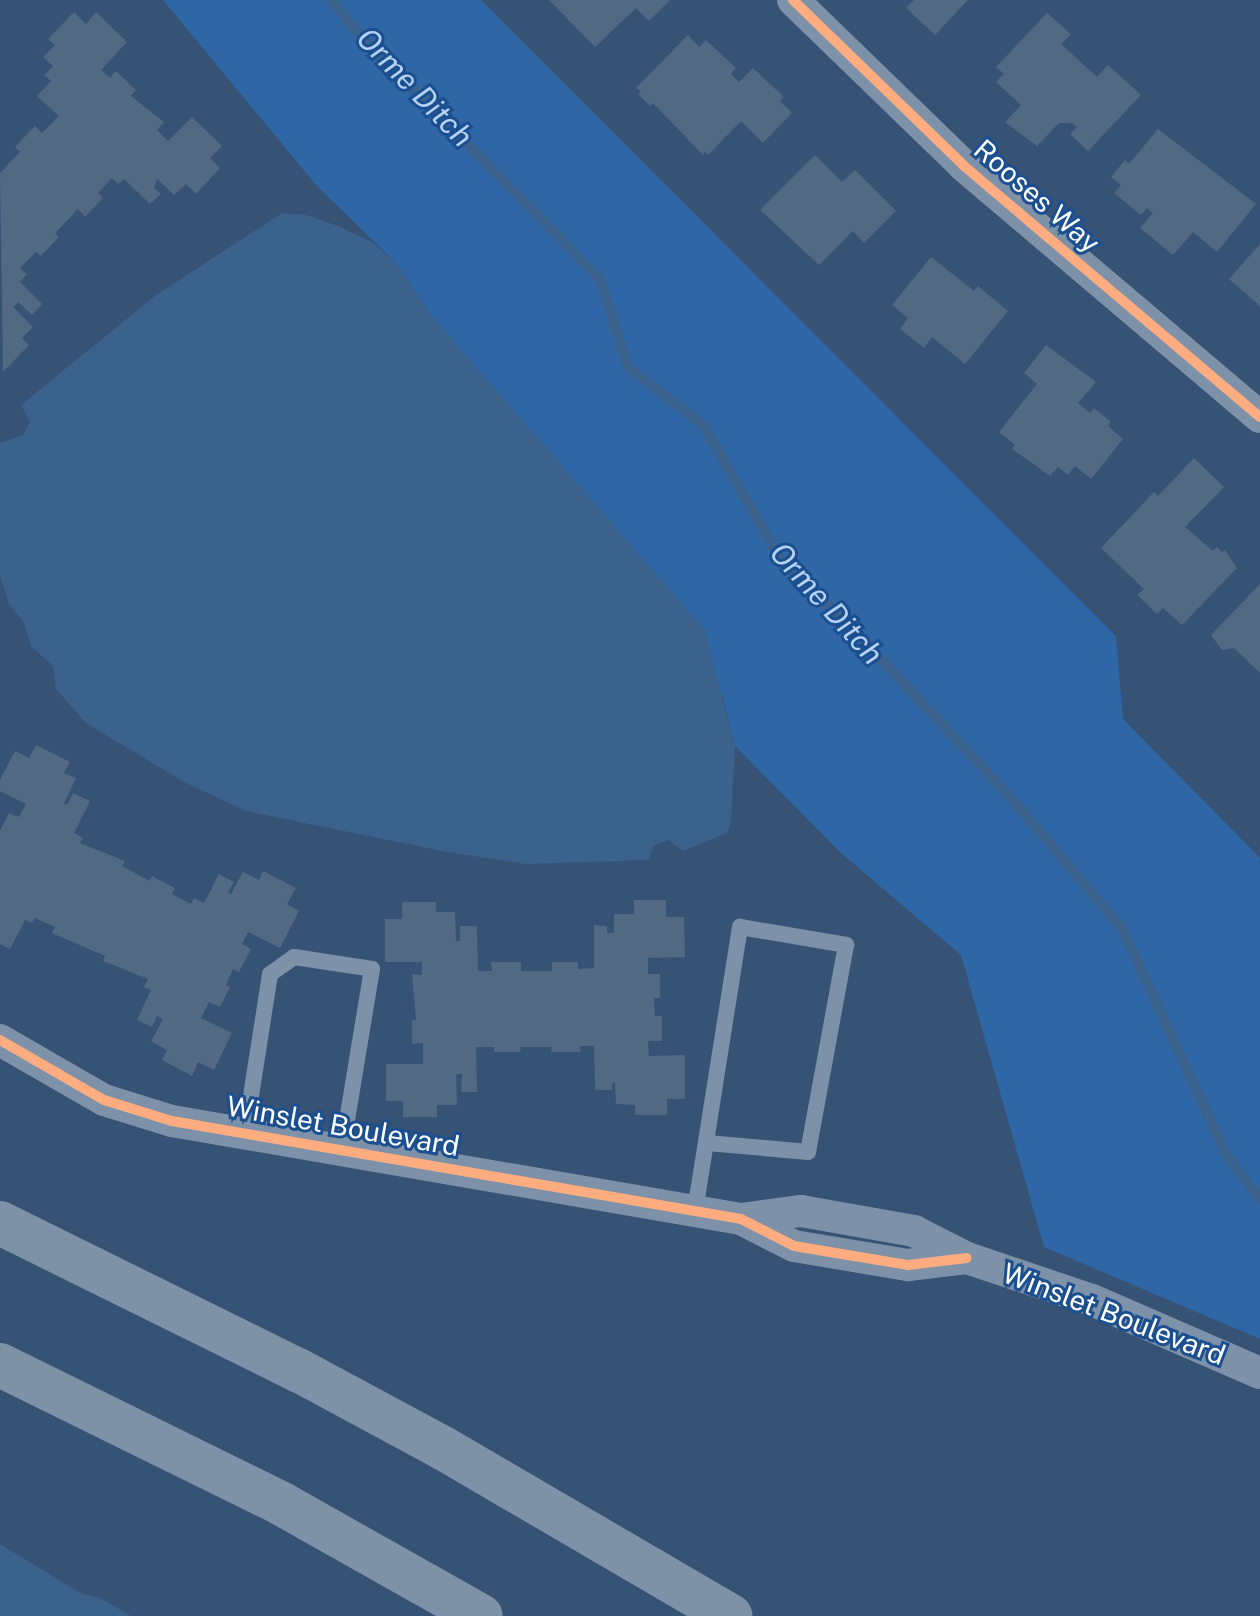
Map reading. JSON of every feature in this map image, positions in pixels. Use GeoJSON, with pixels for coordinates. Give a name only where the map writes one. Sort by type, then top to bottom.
{"type":"FeatureCollection","features":[{"type":"Feature","properties":{"kind":"highway"},"geometry":{"type":"LineString","coordinates":[[0,1223],[60,1250],[430,1441],[730,1616]]}},
{"type":"Feature","properties":{"kind":"highway"},"geometry":{"type":"LineString","coordinates":[[0,1365],[282,1504],[481,1616]]}},
{"type":"Feature","properties":{"kind":"street","name":"Rooses Way"},"geometry":{"type":"LineString","coordinates":[[793,0],[964,166],[1260,417]]}},
{"type":"Feature","properties":{"kind":"street","name":"Winslet Boulevard"},"geometry":{"type":"LineString","coordinates":[[0,1040],[104,1100],[172,1121],[741,1219],[794,1246],[908,1265],[967,1258],[1092,1300],[1260,1373]]}},
{"type":"Feature","properties":{"kind":"lane"},"geometry":{"type":"LineString","coordinates":[[695,1211],[740,927],[846,945],[808,1152],[707,1143]]}},
{"type":"Feature","properties":{"kind":"lane"},"geometry":{"type":"LineString","coordinates":[[245,1134],[270,974],[294,957],[372,969],[342,1150]]}},
{"type":"Feature","properties":{"kind":"shaded area"},"geometry":{"type":"Polygon","coordinates":[[[163,0],[481,0],[1116,636],[1123,719],[1260,858],[1260,1339],[1044,1247],[961,955],[841,853],[735,746],[723,697],[431,315],[396,263],[316,185],[163,0]]]}},
{"type":"Feature","properties":{"kind":"shaded area"},"geometry":{"type":"Polygon","coordinates":[[[282,213],[306,215],[338,226],[372,242],[396,263],[431,315],[705,630],[735,746],[731,823],[727,833],[683,851],[668,840],[653,846],[649,860],[526,864],[447,852],[246,811],[186,783],[86,723],[56,689],[53,666],[31,646],[24,623],[9,604],[0,576],[0,443],[23,435],[30,422],[21,405],[156,295],[282,213]]]}},
{"type":"Feature","properties":{"kind":"shaded area"},"geometry":{"type":"Polygon","coordinates":[[[0,1544],[82,1594],[100,1598],[131,1616],[0,1616],[0,1544]]]}},
{"type":"Feature","properties":{"kind":"building"},"geometry":{"type":"Polygon","coordinates":[[[549,0],[670,0],[649,21],[636,8],[595,47],[549,0]]]}},
{"type":"Feature","properties":{"kind":"building"},"geometry":{"type":"Polygon","coordinates":[[[914,0],[968,0],[935,35],[906,8],[914,0]]]}},
{"type":"Feature","properties":{"kind":"building"},"geometry":{"type":"Polygon","coordinates":[[[74,12],[86,24],[96,12],[127,42],[101,70],[110,78],[116,71],[136,90],[131,96],[164,122],[157,130],[168,141],[192,117],[222,146],[210,158],[220,168],[196,194],[186,184],[174,195],[157,179],[154,188],[161,194],[150,204],[124,179],[118,184],[112,178],[98,193],[103,198],[85,217],[78,209],[55,233],[59,237],[41,256],[36,252],[20,268],[27,274],[20,282],[42,304],[32,315],[18,302],[13,307],[33,327],[22,338],[29,345],[3,372],[0,173],[20,152],[15,147],[35,126],[42,133],[59,116],[37,96],[51,81],[44,75],[53,66],[43,57],[55,45],[48,39],[74,12]]]}},
{"type":"Feature","properties":{"kind":"building"},"geometry":{"type":"Polygon","coordinates":[[[1047,13],[1071,34],[1061,44],[1097,77],[1108,65],[1141,95],[1088,151],[1070,134],[1077,127],[1072,123],[1059,123],[1037,146],[1005,122],[1021,105],[996,82],[1004,74],[996,67],[1047,13]]]}},
{"type":"Feature","properties":{"kind":"building"},"geometry":{"type":"Polygon","coordinates":[[[688,35],[699,47],[706,40],[736,68],[731,74],[739,82],[753,68],[784,97],[780,101],[792,113],[763,143],[741,121],[708,155],[705,152],[703,155],[653,103],[650,106],[638,94],[641,92],[636,88],[688,35]]]}},
{"type":"Feature","properties":{"kind":"building"},"geometry":{"type":"Polygon","coordinates":[[[1158,129],[1256,204],[1217,252],[1193,232],[1173,255],[1140,228],[1153,213],[1147,208],[1141,215],[1114,193],[1121,185],[1111,177],[1125,160],[1129,164],[1158,129]]]}},
{"type":"Feature","properties":{"kind":"building"},"geometry":{"type":"Polygon","coordinates":[[[815,155],[842,182],[855,170],[896,211],[864,243],[853,231],[819,265],[760,210],[815,155]]]}},
{"type":"Feature","properties":{"kind":"building"},"geometry":{"type":"Polygon","coordinates":[[[1260,244],[1260,306],[1229,279],[1260,244]]]}},
{"type":"Feature","properties":{"kind":"building"},"geometry":{"type":"Polygon","coordinates":[[[931,257],[974,291],[978,286],[1008,311],[965,364],[932,337],[924,348],[900,329],[908,318],[892,305],[931,257]]]}},
{"type":"Feature","properties":{"kind":"building"},"geometry":{"type":"Polygon","coordinates":[[[1046,345],[1096,382],[1078,403],[1090,413],[1094,408],[1111,422],[1108,426],[1123,439],[1091,479],[1075,466],[1068,475],[1058,467],[1050,476],[1012,449],[1015,445],[999,432],[1037,384],[1024,373],[1046,345]]]}},
{"type":"Feature","properties":{"kind":"building"},"geometry":{"type":"Polygon","coordinates":[[[1194,458],[1224,487],[1185,527],[1213,551],[1217,547],[1222,552],[1225,550],[1237,568],[1182,625],[1163,608],[1157,614],[1137,595],[1144,589],[1101,548],[1154,492],[1158,496],[1194,458]]]}},
{"type":"Feature","properties":{"kind":"building"},"geometry":{"type":"Polygon","coordinates":[[[1260,584],[1260,673],[1234,648],[1222,650],[1211,635],[1260,584]]]}},
{"type":"Feature","properties":{"kind":"building"},"geometry":{"type":"Polygon","coordinates":[[[36,745],[70,762],[64,773],[76,778],[64,803],[67,805],[73,793],[90,801],[74,833],[83,838],[80,843],[125,861],[122,866],[150,881],[152,876],[175,888],[172,894],[191,904],[194,898],[204,903],[219,874],[234,882],[228,892],[231,894],[243,872],[259,880],[263,871],[296,888],[287,904],[299,911],[280,948],[248,932],[242,944],[251,949],[239,972],[233,969],[226,985],[230,987],[220,1007],[209,1002],[201,1018],[232,1033],[214,1070],[198,1062],[192,1076],[162,1060],[167,1050],[151,1041],[163,1019],[157,1016],[152,1027],[137,1020],[151,990],[144,987],[148,979],[103,961],[105,956],[52,933],[55,927],[35,918],[32,923],[25,920],[10,949],[0,944],[0,831],[9,813],[19,817],[26,804],[0,791],[0,780],[15,751],[29,758],[36,745]]]}},
{"type":"Feature","properties":{"kind":"building"},"geometry":{"type":"Polygon","coordinates":[[[634,900],[666,900],[666,917],[684,917],[685,957],[648,958],[648,974],[660,974],[660,998],[654,998],[655,1016],[662,1016],[662,1041],[648,1041],[649,1056],[685,1055],[685,1099],[667,1099],[667,1115],[635,1115],[635,1105],[616,1104],[615,1083],[612,1083],[612,1090],[595,1090],[594,1046],[580,1046],[581,1052],[551,1052],[552,1047],[521,1047],[520,1052],[494,1052],[494,1047],[476,1047],[477,1092],[461,1092],[462,1074],[456,1074],[457,1105],[437,1105],[437,1117],[403,1117],[403,1101],[386,1101],[386,1064],[423,1064],[423,1043],[412,1044],[412,1020],[416,1020],[412,974],[422,975],[422,962],[385,962],[385,919],[402,919],[402,902],[436,902],[436,912],[455,912],[456,941],[460,941],[460,926],[477,926],[478,971],[492,971],[491,962],[521,962],[521,971],[552,971],[552,962],[578,962],[578,969],[594,968],[594,925],[607,926],[607,933],[614,933],[614,914],[634,914],[634,900]]]}},
{"type":"Feature","properties":{"kind":"waterway","name":"Orme Ditch"},"geometry":{"type":"LineString","coordinates":[[331,0],[351,25],[600,279],[628,367],[704,426],[778,555],[864,641],[1010,797],[1122,928],[1225,1152],[1260,1200]]}},
{"type":"Feature","properties":{"kind":"cycle path"},"geometry":{"type":"LineString","coordinates":[[793,0],[964,166],[1260,417]]}},
{"type":"Feature","properties":{"kind":"cycle path"},"geometry":{"type":"LineString","coordinates":[[0,1040],[104,1100],[172,1121],[741,1219],[794,1246],[908,1265],[967,1258]]}}]}
